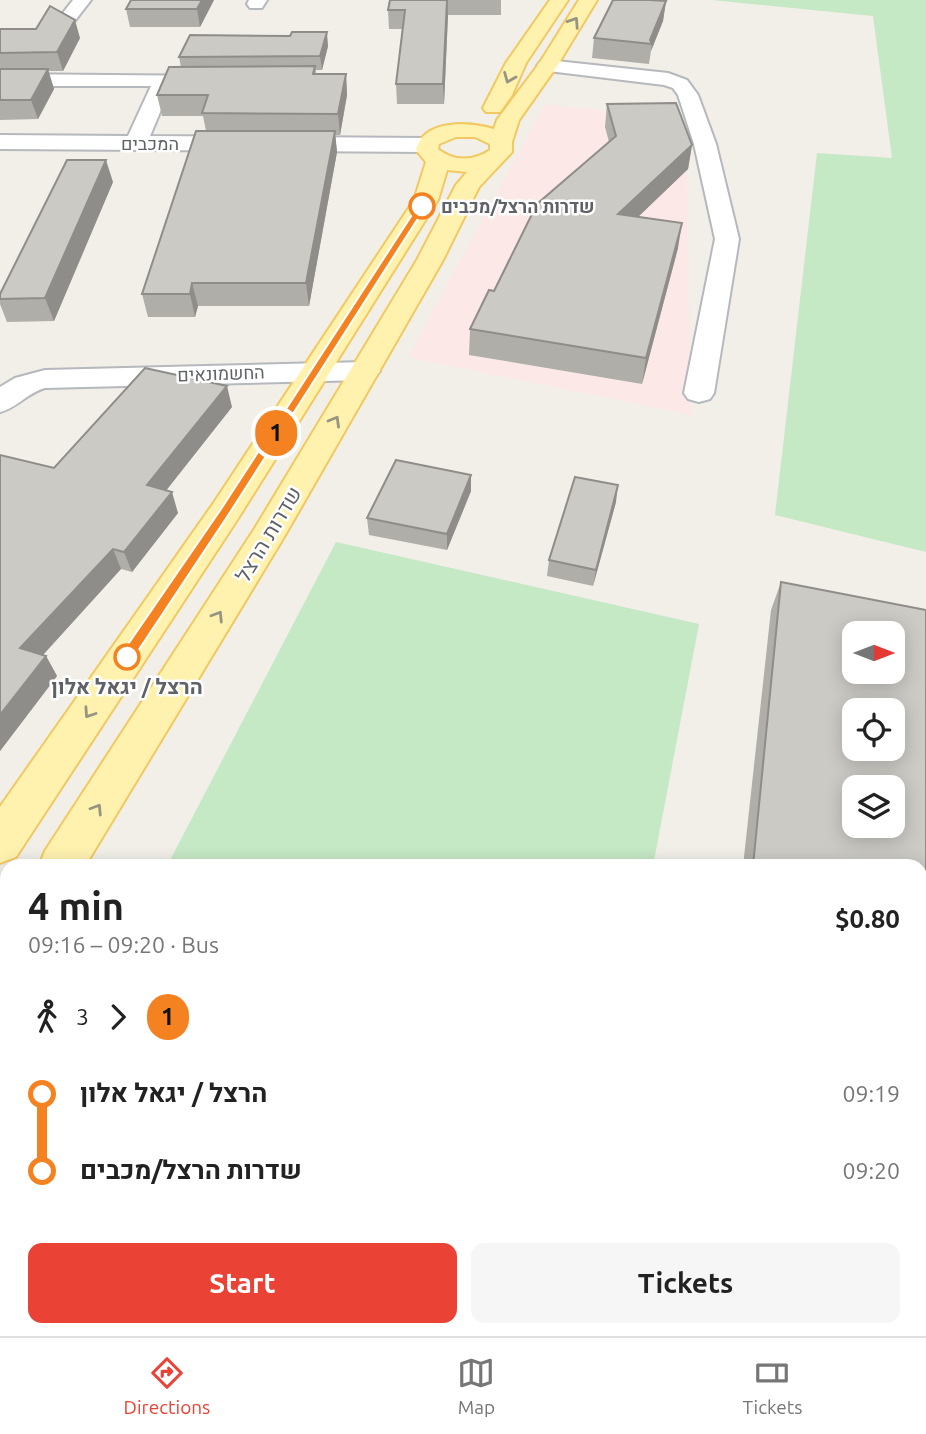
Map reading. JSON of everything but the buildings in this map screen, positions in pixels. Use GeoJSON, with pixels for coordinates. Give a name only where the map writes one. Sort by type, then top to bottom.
{"type":"FeatureCollection","features":[{"type":"Feature","properties":{"kind":"main road"},"geometry":{"type":"LineString","coordinates":[[462,130],[492,109],[516,63],[559,0]]}},
{"type":"Feature","properties":{"kind":"main road","name":"שדרות הרצל"},"geometry":{"type":"LineString","coordinates":[[65,859],[267,537],[430,260],[468,185],[495,152],[508,120],[547,66],[588,0]]}},
{"type":"Feature","properties":{"kind":"main road"},"geometry":{"type":"LineString","coordinates":[[0,843],[225,512],[426,200],[435,178],[432,153],[435,136],[462,130],[486,133],[495,152],[457,164],[432,153]]}},
{"type":"Feature","properties":{"kind":"street"},"geometry":{"type":"LineString","coordinates":[[68,18],[82,0]]}},
{"type":"Feature","properties":{"kind":"street"},"geometry":{"type":"LineString","coordinates":[[547,66],[668,79],[680,84],[691,103],[705,144],[727,239],[699,393]]}},
{"type":"Feature","properties":{"kind":"street"},"geometry":{"type":"LineString","coordinates":[[0,80],[230,79]]}},
{"type":"Feature","properties":{"kind":"street"},"geometry":{"type":"LineString","coordinates":[[136,143],[164,80]]}},
{"type":"Feature","properties":{"kind":"street"},"geometry":{"type":"LineString","coordinates":[[664,101],[691,103]]}},
{"type":"Feature","properties":{"kind":"street","name":"המכבים"},"geometry":{"type":"LineString","coordinates":[[0,142],[136,143],[432,153]]}},
{"type":"Feature","properties":{"kind":"street","name":"החשמונאים"},"geometry":{"type":"LineString","coordinates":[[0,403],[14,388],[30,381],[45,379],[316,370],[365,371]]}},
{"type":"Feature","properties":{"kind":"shaded area"},"geometry":{"type":"Polygon","coordinates":[[[545,104],[686,120],[691,415],[408,357],[545,104]]]}},
{"type":"Feature","properties":{"kind":"green space"},"geometry":{"type":"Polygon","coordinates":[[[712,0],[926,0],[926,552],[775,515],[817,153],[892,158],[873,16],[712,0]]]}},
{"type":"Feature","properties":{"kind":"green space"},"geometry":{"type":"Polygon","coordinates":[[[336,542],[699,624],[654,859],[171,859],[336,542]]]}},
{"type":"Feature","properties":{"kind":"bus line","name":"1"},"geometry":{"type":"LineString","coordinates":[[127,657],[225,512],[422,206]]}},
{"type":"Feature","properties":{"kind":"place","name":"שדרות הרצל/מכבים"},"geometry":{"type":"Point","coordinates":[422,206]}},
{"type":"Feature","properties":{"kind":"place","name":"הרצל / יגאל אלון"},"geometry":{"type":"Point","coordinates":[127,657]}}]}
